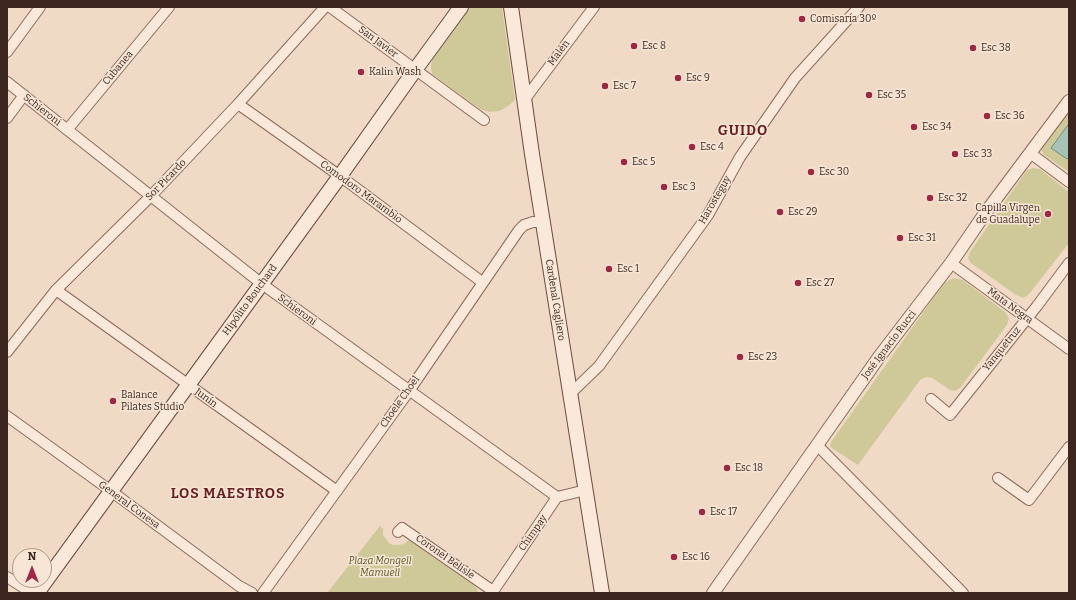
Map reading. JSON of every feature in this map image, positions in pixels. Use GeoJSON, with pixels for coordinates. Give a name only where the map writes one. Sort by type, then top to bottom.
{"type":"FeatureCollection","features":[{"type":"Feature","properties":{"kind":"main road","name":"Hipólito Bouchard"},"geometry":{"type":"LineString","coordinates":[[38,593],[461,7]]}},
{"type":"Feature","properties":{"kind":"main road","name":"Cardenal Cagliero"},"geometry":{"type":"LineString","coordinates":[[511,7],[532,154],[602,593]]}},
{"type":"Feature","properties":{"kind":"street"},"geometry":{"type":"LineString","coordinates":[[7,52],[40,7]]}},
{"type":"Feature","properties":{"kind":"street","name":"Cubanea"},"geometry":{"type":"LineString","coordinates":[[67,130],[169,7]]}},
{"type":"Feature","properties":{"kind":"street","name":"Sor Picardo"},"geometry":{"type":"LineString","coordinates":[[7,352],[56,290],[151,196],[238,104],[325,7]]}},
{"type":"Feature","properties":{"kind":"street","name":"San Javier"},"geometry":{"type":"LineString","coordinates":[[330,7],[484,120]]}},
{"type":"Feature","properties":{"kind":"street","name":"Malén"},"geometry":{"type":"LineString","coordinates":[[525,98],[594,7]]}},
{"type":"Feature","properties":{"kind":"street","name":"Harosteguy"},"geometry":{"type":"LineString","coordinates":[[570,394],[599,366],[704,222],[740,157],[795,78],[859,7]]}},
{"type":"Feature","properties":{"kind":"street","name":"Schieroni"},"geometry":{"type":"LineString","coordinates":[[7,82],[262,284],[558,497]]}},
{"type":"Feature","properties":{"kind":"street"},"geometry":{"type":"LineString","coordinates":[[7,118],[24,95]]}},
{"type":"Feature","properties":{"kind":"street","name":"José Ignacio Rucci"},"geometry":{"type":"LineString","coordinates":[[713,593],[886,348],[952,263],[1069,100]]}},
{"type":"Feature","properties":{"kind":"street","name":"Comodoro Marambio"},"geometry":{"type":"LineString","coordinates":[[238,104],[340,176],[482,282]]}},
{"type":"Feature","properties":{"kind":"street"},"geometry":{"type":"LineString","coordinates":[[1030,153],[1069,182]]}},
{"type":"Feature","properties":{"kind":"street","name":"Choele Choel"},"geometry":{"type":"LineString","coordinates":[[263,593],[409,391],[482,282],[519,230],[524,225],[533,222],[543,222]]}},
{"type":"Feature","properties":{"kind":"street","name":"Mata Negra"},"geometry":{"type":"LineString","coordinates":[[952,263],[1069,349]]}},
{"type":"Feature","properties":{"kind":"street","name":"Yanquetruz"},"geometry":{"type":"LineString","coordinates":[[931,399],[950,414],[1027,319],[1069,263]]}},
{"type":"Feature","properties":{"kind":"street","name":"Junín"},"geometry":{"type":"LineString","coordinates":[[56,290],[337,491]]}},
{"type":"Feature","properties":{"kind":"street","name":"General Conesa"},"geometry":{"type":"LineString","coordinates":[[7,416],[239,586],[252,593]]}},
{"type":"Feature","properties":{"kind":"street"},"geometry":{"type":"LineString","coordinates":[[817,445],[964,593]]}},
{"type":"Feature","properties":{"kind":"street"},"geometry":{"type":"LineString","coordinates":[[998,478],[1029,500],[1069,447]]}},
{"type":"Feature","properties":{"kind":"street"},"geometry":{"type":"LineString","coordinates":[[558,497],[586,490]]}},
{"type":"Feature","properties":{"kind":"street","name":"Chimpay"},"geometry":{"type":"LineString","coordinates":[[492,592],[558,497]]}},
{"type":"Feature","properties":{"kind":"street","name":"Coronel Belisle"},"geometry":{"type":"LineString","coordinates":[[398,532],[402,528],[492,592]]}},
{"type":"Feature","properties":{"kind":"street"},"geometry":{"type":"LineString","coordinates":[[7,576],[32,593]]}},
{"type":"Feature","properties":{"kind":"green space"},"geometry":{"type":"Polygon","coordinates":[[[470,7],[502,7],[515,100],[507,107],[499,111],[490,112],[480,109],[432,74],[432,60],[470,7]]]}},
{"type":"Feature","properties":{"kind":"green space"},"geometry":{"type":"Polygon","coordinates":[[[1069,107],[1069,172],[1044,155],[1041,149],[1043,142],[1069,107]]]}},
{"type":"Feature","properties":{"kind":"green space"},"geometry":{"type":"Polygon","coordinates":[[[1033,168],[1040,169],[1069,192],[1069,243],[1030,293],[1024,298],[1016,295],[971,263],[968,258],[970,252],[1027,170],[1033,168]]]}},
{"type":"Feature","properties":{"kind":"green space"},"geometry":{"type":"Polygon","coordinates":[[[953,278],[963,280],[1005,312],[1009,318],[1007,325],[960,388],[955,391],[950,390],[932,378],[926,377],[920,380],[858,465],[833,449],[830,446],[831,442],[944,283],[953,278]]]}},
{"type":"Feature","properties":{"kind":"green space","name":"Plaza Mongell Mamuell"},"geometry":{"type":"Polygon","coordinates":[[[380,526],[383,529],[383,535],[389,543],[399,545],[404,544],[409,540],[475,586],[479,593],[327,593],[380,526]]]}},
{"type":"Feature","properties":{"kind":"shaded area"},"geometry":{"type":"Polygon","coordinates":[[[1068,125],[1069,157],[1067,159],[1051,148],[1068,125]]]}},
{"type":"Feature","properties":{"kind":"place","name":"Comisaría 30º"},"geometry":{"type":"Point","coordinates":[802,19]}},
{"type":"Feature","properties":{"kind":"place","name":"Esc 8"},"geometry":{"type":"Point","coordinates":[634,46]}},
{"type":"Feature","properties":{"kind":"place","name":"Esc 38"},"geometry":{"type":"Point","coordinates":[973,48]}},
{"type":"Feature","properties":{"kind":"place","name":"Kalin Wash"},"geometry":{"type":"Point","coordinates":[361,72]}},
{"type":"Feature","properties":{"kind":"place","name":"Esc 9"},"geometry":{"type":"Point","coordinates":[678,78]}},
{"type":"Feature","properties":{"kind":"place","name":"Esc 7"},"geometry":{"type":"Point","coordinates":[605,86]}},
{"type":"Feature","properties":{"kind":"place","name":"Esc 35"},"geometry":{"type":"Point","coordinates":[869,95]}},
{"type":"Feature","properties":{"kind":"place","name":"Esc 36"},"geometry":{"type":"Point","coordinates":[987,116]}},
{"type":"Feature","properties":{"kind":"place","name":"Esc 34"},"geometry":{"type":"Point","coordinates":[914,127]}},
{"type":"Feature","properties":{"kind":"place","name":"Esc 4"},"geometry":{"type":"Point","coordinates":[692,147]}},
{"type":"Feature","properties":{"kind":"place","name":"Esc 33"},"geometry":{"type":"Point","coordinates":[955,154]}},
{"type":"Feature","properties":{"kind":"place","name":"Esc 5"},"geometry":{"type":"Point","coordinates":[624,162]}},
{"type":"Feature","properties":{"kind":"place","name":"Esc 30"},"geometry":{"type":"Point","coordinates":[811,172]}},
{"type":"Feature","properties":{"kind":"place","name":"Esc 3"},"geometry":{"type":"Point","coordinates":[664,187]}},
{"type":"Feature","properties":{"kind":"place","name":"Esc 32"},"geometry":{"type":"Point","coordinates":[930,198]}},
{"type":"Feature","properties":{"kind":"place","name":"Esc 29"},"geometry":{"type":"Point","coordinates":[780,212]}},
{"type":"Feature","properties":{"kind":"place","name":"Capilla Virgen de Guadalupe"},"geometry":{"type":"Point","coordinates":[1048,214]}},
{"type":"Feature","properties":{"kind":"place","name":"Esc 31"},"geometry":{"type":"Point","coordinates":[900,238]}},
{"type":"Feature","properties":{"kind":"place","name":"Esc 1"},"geometry":{"type":"Point","coordinates":[609,269]}},
{"type":"Feature","properties":{"kind":"place","name":"Esc 27"},"geometry":{"type":"Point","coordinates":[798,283]}},
{"type":"Feature","properties":{"kind":"place","name":"Esc 23"},"geometry":{"type":"Point","coordinates":[740,357]}},
{"type":"Feature","properties":{"kind":"place","name":"Balance Pilates Studio"},"geometry":{"type":"Point","coordinates":[113,401]}},
{"type":"Feature","properties":{"kind":"place","name":"Esc 18"},"geometry":{"type":"Point","coordinates":[727,468]}},
{"type":"Feature","properties":{"kind":"place","name":"Esc 17"},"geometry":{"type":"Point","coordinates":[702,512]}},
{"type":"Feature","properties":{"kind":"place","name":"Esc 16"},"geometry":{"type":"Point","coordinates":[674,557]}},
{"type":"Feature","properties":{"kind":"district","name":"GUIDO"},"geometry":{"type":"Point","coordinates":[743,131]}},
{"type":"Feature","properties":{"kind":"district","name":"LOS MAESTROS"},"geometry":{"type":"Point","coordinates":[228,494]}}]}
